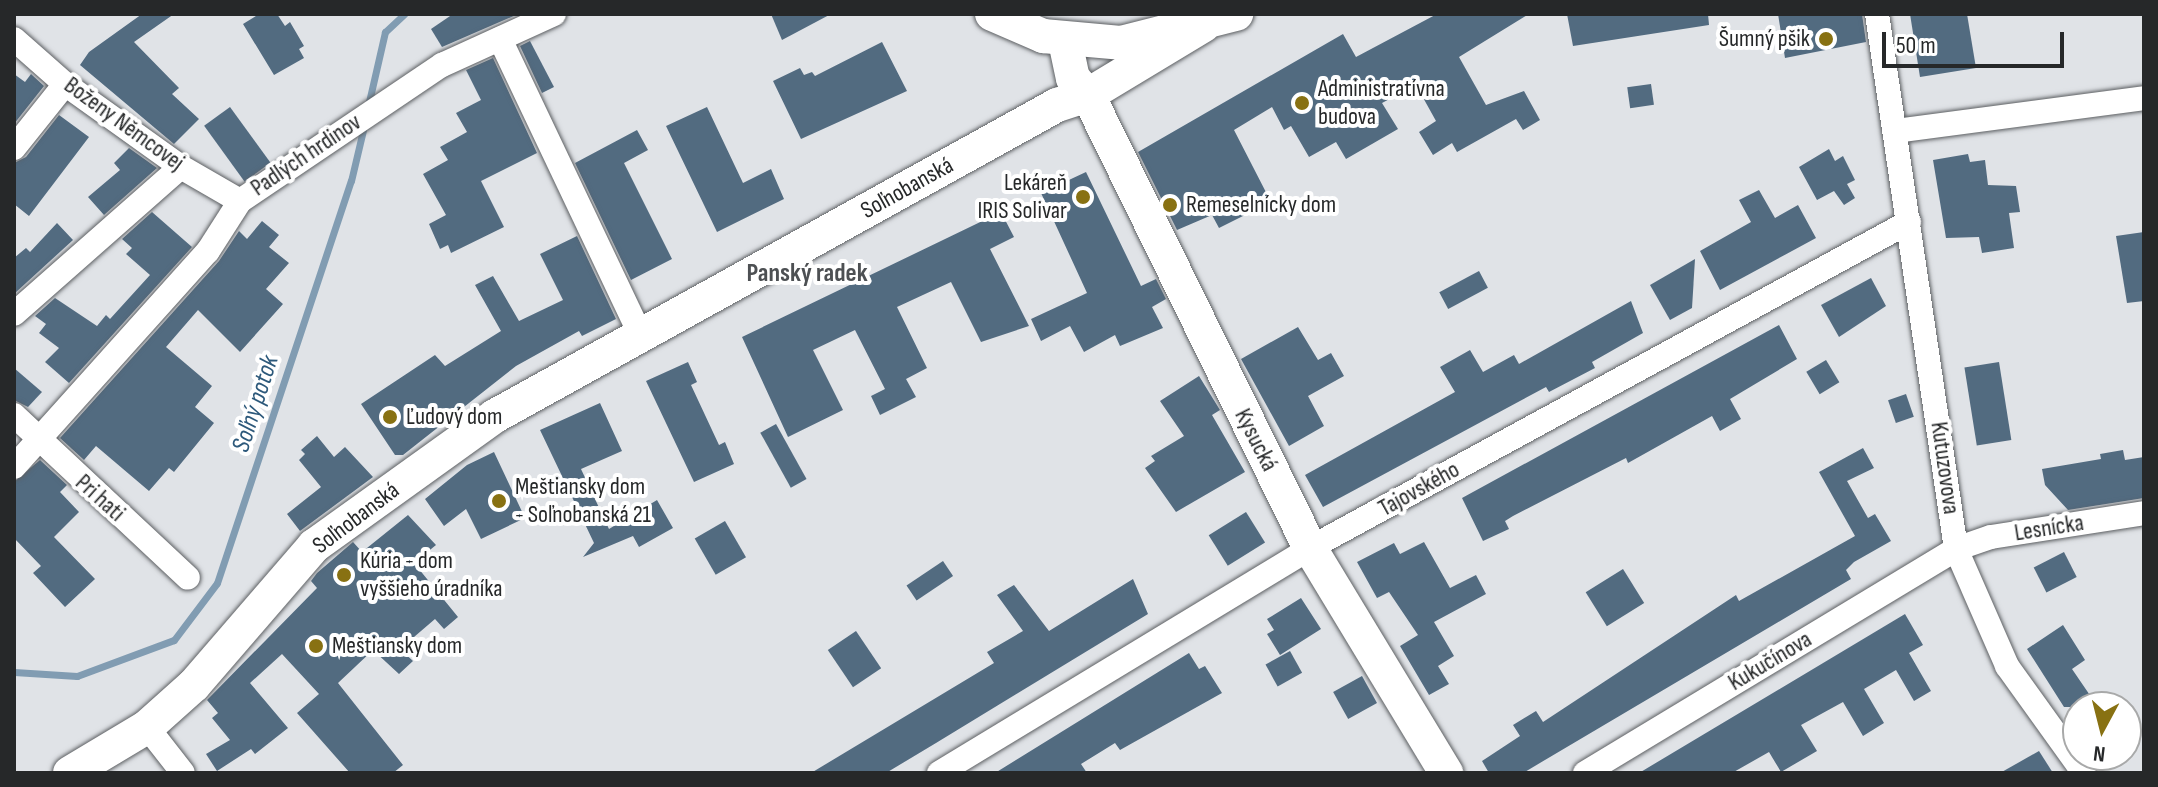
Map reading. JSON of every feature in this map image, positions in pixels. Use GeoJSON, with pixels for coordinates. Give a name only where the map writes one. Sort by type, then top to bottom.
{"type":"FeatureCollection","features":[{"type":"Feature","properties":{"kind":"street","name":"Padlých hrdinov"},"geometry":{"type":"LineString","coordinates":[[14,467],[208,251],[240,201],[339,131],[442,65],[554,14]]}},
{"type":"Feature","properties":{"kind":"street"},"geometry":{"type":"LineString","coordinates":[[992,14],[1078,42],[1148,40],[1236,14]]}},
{"type":"Feature","properties":{"kind":"street","name":"Kutuzovova"},"geometry":{"type":"LineString","coordinates":[[1877,14],[1956,549],[2007,666],[2084,773]]}},
{"type":"Feature","properties":{"kind":"street","name":"Soľnobanská"},"geometry":{"type":"LineString","coordinates":[[70,773],[147,727],[230,648],[314,546],[495,416],[1057,105],[1088,95],[1204,25]]}},
{"type":"Feature","properties":{"kind":"street","name":"Boženy Němcovej"},"geometry":{"type":"LineString","coordinates":[[14,39],[65,84],[181,167],[240,201]]}},
{"type":"Feature","properties":{"kind":"street"},"geometry":{"type":"LineString","coordinates":[[500,39],[641,336]]}},
{"type":"Feature","properties":{"kind":"street"},"geometry":{"type":"LineString","coordinates":[[1078,42],[1088,95]]}},
{"type":"Feature","properties":{"kind":"street"},"geometry":{"type":"LineString","coordinates":[[14,148],[65,84]]}},
{"type":"Feature","properties":{"kind":"street","name":"Kysucká"},"geometry":{"type":"LineString","coordinates":[[1088,95],[1310,548],[1446,773]]}},
{"type":"Feature","properties":{"kind":"street"},"geometry":{"type":"LineString","coordinates":[[1895,131],[2144,98]]}},
{"type":"Feature","properties":{"kind":"street"},"geometry":{"type":"LineString","coordinates":[[14,314],[181,167]]}},
{"type":"Feature","properties":{"kind":"street","name":"Tajovského"},"geometry":{"type":"LineString","coordinates":[[939,773],[1310,548],[1909,222]]}},
{"type":"Feature","properties":{"kind":"street","name":"Pri hati"},"geometry":{"type":"LineString","coordinates":[[14,415],[39,442],[188,578]]}},
{"type":"Feature","properties":{"kind":"street","name":"Lesnícka"},"geometry":{"type":"LineString","coordinates":[[1956,549],[1991,537],[2144,513]]}},
{"type":"Feature","properties":{"kind":"street","name":"Kukučínova"},"geometry":{"type":"LineString","coordinates":[[1585,773],[1956,549]]}},
{"type":"Feature","properties":{"kind":"street"},"geometry":{"type":"LineString","coordinates":[[147,727],[183,773]]}},
{"type":"Feature","properties":{"kind":"building"},"geometry":{"type":"Polygon","coordinates":[[[142,14],[174,14],[134,42],[179,88],[172,94],[199,119],[174,144],[80,65],[89,52],[142,14]]]}},
{"type":"Feature","properties":{"kind":"building"},"geometry":{"type":"Polygon","coordinates":[[[259,14],[277,14],[285,26],[290,22],[304,46],[299,49],[304,58],[274,75],[243,24],[259,14]]]}},
{"type":"Feature","properties":{"kind":"building"},"geometry":{"type":"Polygon","coordinates":[[[453,14],[516,15],[442,47],[431,29],[453,14]]]}},
{"type":"Feature","properties":{"kind":"building"},"geometry":{"type":"Polygon","coordinates":[[[771,14],[831,14],[782,40],[771,14]]]}},
{"type":"Feature","properties":{"kind":"building"},"geometry":{"type":"Polygon","coordinates":[[[1437,14],[1529,14],[1459,57],[1486,105],[1524,91],[1540,120],[1523,130],[1516,119],[1457,152],[1452,143],[1433,155],[1419,132],[1436,121],[1416,85],[1382,103],[1398,129],[1346,159],[1336,142],[1309,157],[1291,126],[1284,130],[1272,107],[1234,130],[1271,202],[1219,228],[1212,215],[1177,230],[1138,152],[1343,34],[1356,57],[1437,14]]]}},
{"type":"Feature","properties":{"kind":"building"},"geometry":{"type":"Polygon","coordinates":[[[1567,14],[1708,14],[1709,25],[1573,46],[1567,14]]]}},
{"type":"Feature","properties":{"kind":"building"},"geometry":{"type":"Polygon","coordinates":[[[1778,14],[1862,14],[1866,42],[1785,58],[1778,14]]]}},
{"type":"Feature","properties":{"kind":"building"},"geometry":{"type":"Polygon","coordinates":[[[1910,14],[1967,14],[1976,68],[1920,77],[1910,14]]]}},
{"type":"Feature","properties":{"kind":"building"},"geometry":{"type":"Polygon","coordinates":[[[530,41],[554,87],[542,93],[520,46],[530,41]]]}},
{"type":"Feature","properties":{"kind":"building"},"geometry":{"type":"Polygon","coordinates":[[[882,42],[907,91],[801,139],[773,81],[800,68],[804,75],[812,72],[815,76],[882,42]]]}},
{"type":"Feature","properties":{"kind":"building"},"geometry":{"type":"Polygon","coordinates":[[[493,58],[537,153],[481,181],[504,227],[451,253],[448,245],[440,249],[429,224],[446,215],[423,174],[448,160],[440,147],[467,132],[456,113],[481,100],[466,70],[493,58]]]}},
{"type":"Feature","properties":{"kind":"building"},"geometry":{"type":"Polygon","coordinates":[[[14,74],[25,82],[31,74],[44,86],[14,124],[14,74]]]}},
{"type":"Feature","properties":{"kind":"building"},"geometry":{"type":"Polygon","coordinates":[[[1651,84],[1654,105],[1630,108],[1627,87],[1651,84]]]}},
{"type":"Feature","properties":{"kind":"building"},"geometry":{"type":"Polygon","coordinates":[[[230,107],[271,163],[245,182],[204,126],[230,107]]]}},
{"type":"Feature","properties":{"kind":"building"},"geometry":{"type":"Polygon","coordinates":[[[707,107],[743,183],[771,169],[784,199],[717,232],[666,126],[707,107]]]}},
{"type":"Feature","properties":{"kind":"building"},"geometry":{"type":"Polygon","coordinates":[[[59,115],[89,137],[29,216],[14,204],[14,163],[26,157],[59,115]]]}},
{"type":"Feature","properties":{"kind":"building"},"geometry":{"type":"Polygon","coordinates":[[[637,130],[648,150],[624,163],[672,259],[631,280],[575,163],[637,130]]]}},
{"type":"Feature","properties":{"kind":"building"},"geometry":{"type":"Polygon","coordinates":[[[129,148],[157,168],[104,215],[88,197],[120,170],[114,163],[129,148]]]}},
{"type":"Feature","properties":{"kind":"building"},"geometry":{"type":"Polygon","coordinates":[[[1829,149],[1835,161],[1843,156],[1855,180],[1847,184],[1855,198],[1844,205],[1834,191],[1817,200],[1799,167],[1829,149]]]}},
{"type":"Feature","properties":{"kind":"building"},"geometry":{"type":"Polygon","coordinates":[[[1968,154],[1970,162],[1985,160],[1988,185],[2016,186],[2020,212],[2009,213],[2014,248],[1982,253],[1979,237],[1946,238],[1933,160],[1968,154]]]}},
{"type":"Feature","properties":{"kind":"building"},"geometry":{"type":"Polygon","coordinates":[[[1086,172],[1141,286],[1156,279],[1166,299],[1152,307],[1163,328],[1120,346],[1115,335],[1084,352],[1070,326],[1041,341],[1031,319],[1087,293],[1041,193],[1086,172]]]}},
{"type":"Feature","properties":{"kind":"building"},"geometry":{"type":"Polygon","coordinates":[[[1759,190],[1775,218],[1798,205],[1816,238],[1720,290],[1700,251],[1751,222],[1739,200],[1759,190]]]}},
{"type":"Feature","properties":{"kind":"building"},"geometry":{"type":"Polygon","coordinates":[[[152,212],[192,247],[69,383],[45,362],[59,348],[39,333],[46,324],[35,316],[55,298],[97,326],[106,315],[110,319],[150,275],[126,254],[132,248],[122,239],[152,212]]]}},
{"type":"Feature","properties":{"kind":"building"},"geometry":{"type":"Polygon","coordinates":[[[1001,212],[1014,237],[990,249],[1029,326],[981,342],[951,282],[897,307],[927,368],[906,379],[916,397],[880,415],[871,396],[885,389],[855,330],[813,350],[843,410],[788,437],[742,337],[1001,212]]]}},
{"type":"Feature","properties":{"kind":"building"},"geometry":{"type":"Polygon","coordinates":[[[262,221],[279,235],[269,247],[289,263],[266,289],[283,304],[240,352],[198,310],[166,347],[212,386],[195,407],[214,423],[174,472],[169,468],[149,491],[96,446],[84,460],[60,438],[219,261],[239,231],[247,239],[262,221]]]}},
{"type":"Feature","properties":{"kind":"building"},"geometry":{"type":"Polygon","coordinates":[[[57,223],[73,240],[14,294],[14,258],[26,248],[30,252],[57,223]]]}},
{"type":"Feature","properties":{"kind":"building"},"geometry":{"type":"Polygon","coordinates":[[[2144,232],[2144,301],[2127,303],[2116,236],[2144,232]]]}},
{"type":"Feature","properties":{"kind":"building"},"geometry":{"type":"Polygon","coordinates":[[[577,236],[616,319],[582,336],[579,331],[516,366],[403,455],[395,455],[361,404],[435,355],[445,366],[501,331],[475,285],[493,276],[519,321],[563,300],[540,254],[577,236]]]}},
{"type":"Feature","properties":{"kind":"building"},"geometry":{"type":"Polygon","coordinates":[[[1695,259],[1692,308],[1670,320],[1650,285],[1695,259]]]}},
{"type":"Feature","properties":{"kind":"building"},"geometry":{"type":"Polygon","coordinates":[[[1479,271],[1488,288],[1448,309],[1439,292],[1479,271]]]}},
{"type":"Feature","properties":{"kind":"building"},"geometry":{"type":"Polygon","coordinates":[[[1871,278],[1886,306],[1839,337],[1821,305],[1871,278]]]}},
{"type":"Feature","properties":{"kind":"building"},"geometry":{"type":"Polygon","coordinates":[[[1631,301],[1643,333],[1592,362],[1595,368],[1549,392],[1546,387],[1323,507],[1305,475],[1455,392],[1440,367],[1470,350],[1483,372],[1514,355],[1519,364],[1631,301]]]}},
{"type":"Feature","properties":{"kind":"building"},"geometry":{"type":"Polygon","coordinates":[[[1779,325],[1797,359],[1730,399],[1741,419],[1720,431],[1712,416],[1628,463],[1626,458],[1513,516],[1505,521],[1509,529],[1483,541],[1462,498],[1779,325]]]}},
{"type":"Feature","properties":{"kind":"building"},"geometry":{"type":"Polygon","coordinates":[[[1298,327],[1318,360],[1331,353],[1344,376],[1308,396],[1324,426],[1289,446],[1241,359],[1298,327]]]}},
{"type":"Feature","properties":{"kind":"building"},"geometry":{"type":"Polygon","coordinates":[[[1826,360],[1839,382],[1820,394],[1806,372],[1826,360]]]}},
{"type":"Feature","properties":{"kind":"building"},"geometry":{"type":"Polygon","coordinates":[[[688,362],[697,382],[691,385],[719,445],[725,442],[734,464],[694,482],[646,381],[688,362]]]}},
{"type":"Feature","properties":{"kind":"building"},"geometry":{"type":"Polygon","coordinates":[[[1999,362],[2011,440],[1977,446],[1964,367],[1999,362]]]}},
{"type":"Feature","properties":{"kind":"building"},"geometry":{"type":"Polygon","coordinates":[[[14,368],[42,392],[28,407],[14,400],[14,368]]]}},
{"type":"Feature","properties":{"kind":"building"},"geometry":{"type":"Polygon","coordinates":[[[1199,376],[1220,410],[1212,415],[1245,472],[1176,512],[1145,468],[1155,461],[1151,456],[1184,436],[1160,401],[1199,376]]]}},
{"type":"Feature","properties":{"kind":"building"},"geometry":{"type":"Polygon","coordinates":[[[1906,394],[1914,417],[1896,423],[1888,400],[1906,394]]]}},
{"type":"Feature","properties":{"kind":"building"},"geometry":{"type":"Polygon","coordinates":[[[600,403],[622,451],[581,469],[609,529],[657,500],[673,528],[639,547],[633,536],[583,557],[594,543],[540,430],[600,403]]]}},
{"type":"Feature","properties":{"kind":"building"},"geometry":{"type":"Polygon","coordinates":[[[776,424],[807,479],[791,488],[760,433],[776,424]]]}},
{"type":"Feature","properties":{"kind":"building"},"geometry":{"type":"Polygon","coordinates":[[[317,436],[334,457],[345,447],[373,477],[300,531],[287,514],[321,487],[299,460],[305,454],[301,450],[317,436]]]}},
{"type":"Feature","properties":{"kind":"building"},"geometry":{"type":"Polygon","coordinates":[[[1863,448],[1874,468],[1847,481],[1868,518],[1875,514],[1891,541],[1854,562],[1846,570],[1851,579],[1523,773],[1489,773],[1482,761],[1520,736],[1513,725],[1536,711],[1543,722],[1736,595],[1739,601],[1855,536],[1819,472],[1863,448]]]}},
{"type":"Feature","properties":{"kind":"building"},"geometry":{"type":"Polygon","coordinates":[[[2123,450],[2125,460],[2144,457],[2144,498],[2068,510],[2045,485],[2042,469],[2101,459],[2100,454],[2123,450]]]}},
{"type":"Feature","properties":{"kind":"building"},"geometry":{"type":"Polygon","coordinates":[[[494,452],[525,518],[481,539],[466,509],[444,526],[425,499],[467,465],[494,452]]]}},
{"type":"Feature","properties":{"kind":"building"},"geometry":{"type":"Polygon","coordinates":[[[40,460],[67,485],[60,492],[79,512],[54,537],[95,579],[65,607],[33,573],[41,566],[14,538],[14,482],[40,460]]]}},
{"type":"Feature","properties":{"kind":"building"},"geometry":{"type":"Polygon","coordinates":[[[1246,512],[1265,543],[1228,566],[1209,535],[1246,512]]]}},
{"type":"Feature","properties":{"kind":"building"},"geometry":{"type":"Polygon","coordinates":[[[408,515],[436,545],[414,563],[458,617],[444,629],[435,619],[400,649],[413,661],[399,674],[373,650],[338,683],[403,765],[393,773],[350,773],[297,713],[319,694],[282,654],[250,683],[288,728],[255,754],[251,749],[217,771],[206,754],[230,740],[212,718],[218,713],[207,700],[317,588],[311,581],[317,573],[353,542],[362,552],[408,515]]]}},
{"type":"Feature","properties":{"kind":"building"},"geometry":{"type":"Polygon","coordinates":[[[725,521],[746,557],[716,575],[695,538],[725,521]]]}},
{"type":"Feature","properties":{"kind":"building"},"geometry":{"type":"Polygon","coordinates":[[[1424,542],[1450,588],[1476,575],[1486,594],[1434,622],[1454,656],[1438,666],[1449,684],[1429,695],[1400,646],[1418,635],[1389,592],[1377,598],[1357,562],[1394,543],[1400,554],[1424,542]]]}},
{"type":"Feature","properties":{"kind":"building"},"geometry":{"type":"Polygon","coordinates":[[[2064,552],[2077,577],[2046,592],[2034,567],[2064,552]]]}},
{"type":"Feature","properties":{"kind":"building"},"geometry":{"type":"Polygon","coordinates":[[[943,561],[953,576],[917,601],[907,586],[943,561]]]}},
{"type":"Feature","properties":{"kind":"building"},"geometry":{"type":"Polygon","coordinates":[[[1623,569],[1644,603],[1607,626],[1586,592],[1623,569]]]}},
{"type":"Feature","properties":{"kind":"building"},"geometry":{"type":"Polygon","coordinates":[[[1133,579],[1148,614],[936,743],[886,773],[811,773],[994,663],[987,652],[1023,631],[997,595],[1014,585],[1049,631],[1133,579]]]}},
{"type":"Feature","properties":{"kind":"building"},"geometry":{"type":"Polygon","coordinates":[[[1301,598],[1321,629],[1280,655],[1267,634],[1274,630],[1267,619],[1301,598]]]}},
{"type":"Feature","properties":{"kind":"building"},"geometry":{"type":"Polygon","coordinates":[[[1905,614],[1923,645],[1909,653],[1931,691],[1914,701],[1896,670],[1864,689],[1884,723],[1863,736],[1843,702],[1801,725],[1817,751],[1781,772],[1769,752],[1732,773],[1639,773],[1905,614]]]}},
{"type":"Feature","properties":{"kind":"building"},"geometry":{"type":"Polygon","coordinates":[[[2063,625],[2085,660],[2072,669],[2087,691],[2062,691],[2062,704],[2027,649],[2063,625]]]}},
{"type":"Feature","properties":{"kind":"building"},"geometry":{"type":"Polygon","coordinates":[[[856,631],[881,668],[853,687],[828,650],[856,631]]]}},
{"type":"Feature","properties":{"kind":"building"},"geometry":{"type":"Polygon","coordinates":[[[1290,651],[1302,673],[1278,686],[1266,665],[1290,651]]]}},
{"type":"Feature","properties":{"kind":"building"},"geometry":{"type":"Polygon","coordinates":[[[1189,653],[1199,669],[1205,666],[1222,693],[1120,750],[1115,743],[1081,764],[1087,773],[995,773],[1189,653]]]}},
{"type":"Feature","properties":{"kind":"building"},"geometry":{"type":"Polygon","coordinates":[[[1362,676],[1377,703],[1348,719],[1333,692],[1362,676]]]}},
{"type":"Feature","properties":{"kind":"building"},"geometry":{"type":"Polygon","coordinates":[[[2039,751],[2053,773],[2000,773],[2039,751]]]}},
{"type":"Feature","properties":{"kind":"waterway","name":"Soľný potok"},"geometry":{"type":"LineString","coordinates":[[368,106],[385,32],[404,14]]}},
{"type":"Feature","properties":{"kind":"waterway","name":"Soľný potok"},"geometry":{"type":"LineString","coordinates":[[14,672],[77,676],[174,640],[217,583],[351,181],[364,126]]}},
{"type":"Feature","properties":{"kind":"place","name":"Šumný pšik"},"geometry":{"type":"Point","coordinates":[1826,39]}},
{"type":"Feature","properties":{"kind":"place","name":"Administratívna budova"},"geometry":{"type":"Point","coordinates":[1302,103]}},
{"type":"Feature","properties":{"kind":"place","name":"Lekáreň IRIS Solivar"},"geometry":{"type":"Point","coordinates":[1083,197]}},
{"type":"Feature","properties":{"kind":"place","name":"Remeselnícky dom"},"geometry":{"type":"Point","coordinates":[1170,205]}},
{"type":"Feature","properties":{"kind":"place","name":"Ľudový dom"},"geometry":{"type":"Point","coordinates":[390,417]}},
{"type":"Feature","properties":{"kind":"place","name":"Meštiansky dom - Soľnobanská 21"},"geometry":{"type":"Point","coordinates":[499,501]}},
{"type":"Feature","properties":{"kind":"place","name":"Kúria - dom vyššieho úradníka"},"geometry":{"type":"Point","coordinates":[344,575]}},
{"type":"Feature","properties":{"kind":"place","name":"Meštiansky dom"},"geometry":{"type":"Point","coordinates":[316,646]}},
{"type":"Feature","properties":{"kind":"district","name":"Panský radek"},"geometry":{"type":"Point","coordinates":[807,274]}}]}
